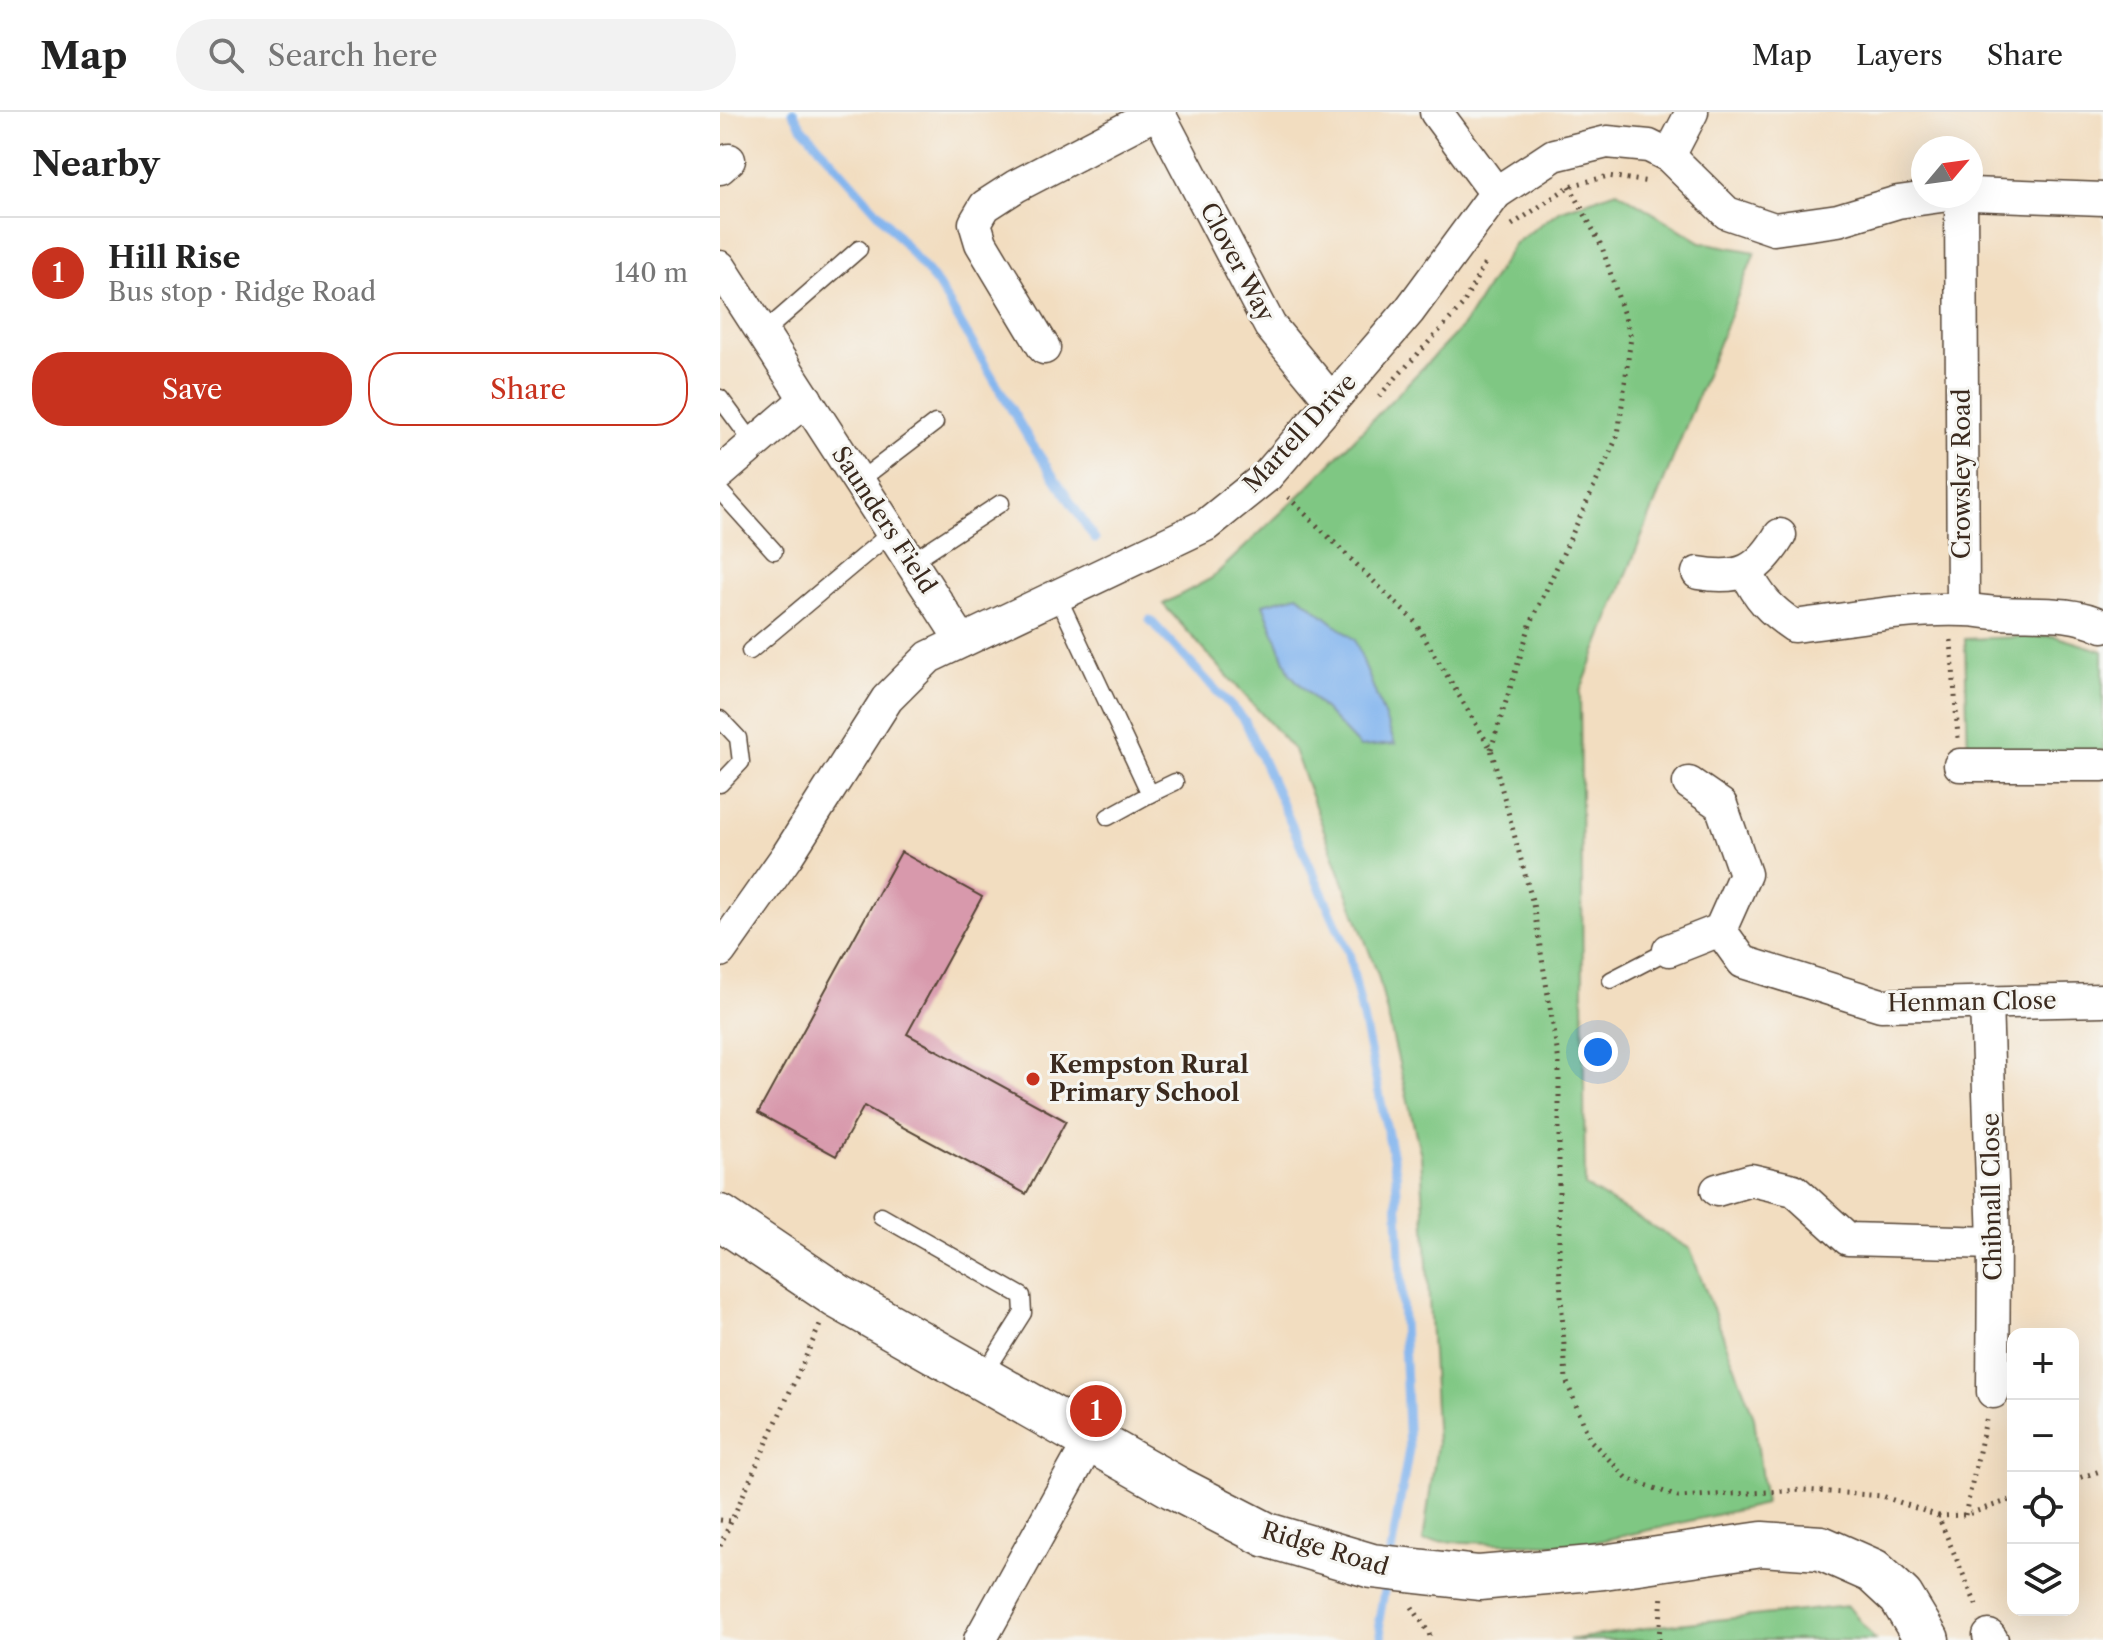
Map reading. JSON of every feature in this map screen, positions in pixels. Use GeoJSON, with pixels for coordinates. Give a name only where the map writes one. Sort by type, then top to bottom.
{"type":"FeatureCollection","features":[{"type":"Feature","properties":{"kind":"street"},"geometry":{"type":"LineString","coordinates":[[1044,348],[981,243],[975,223],[985,206],[1016,186],[1158,112]]}},
{"type":"Feature","properties":{"kind":"street","name":"Clover Way"},"geometry":{"type":"LineString","coordinates":[[1158,112],[1270,326],[1332,401]]}},
{"type":"Feature","properties":{"kind":"street"},"geometry":{"type":"LineString","coordinates":[[1436,112],[1496,193]]}},
{"type":"Feature","properties":{"kind":"street"},"geometry":{"type":"LineString","coordinates":[[1669,156],[1692,112]]}},
{"type":"Feature","properties":{"kind":"street","name":"Martell Drive"},"geometry":{"type":"LineString","coordinates":[[720,951],[787,856],[887,699],[929,657],[1206,525],[1267,476],[1409,311],[1496,193],[1554,155],[1607,142],[1649,146],[1669,156],[1727,213],[1774,229],[1838,220],[1911,200]]}},
{"type":"Feature","properties":{"kind":"street"},"geometry":{"type":"LineString","coordinates":[[1983,194],[2103,199]]}},
{"type":"Feature","properties":{"kind":"street","name":"Crowsley Road"},"geometry":{"type":"LineString","coordinates":[[1961,208],[1963,609]]}},
{"type":"Feature","properties":{"kind":"street","name":"Saunders Field"},"geometry":{"type":"LineString","coordinates":[[720,267],[962,641]]}},
{"type":"Feature","properties":{"kind":"street"},"geometry":{"type":"LineString","coordinates":[[720,473],[806,399]]}},
{"type":"Feature","properties":{"kind":"street"},"geometry":{"type":"LineString","coordinates":[[1698,573],[1721,577],[1747,573],[1768,556],[1780,535]]}},
{"type":"Feature","properties":{"kind":"street"},"geometry":{"type":"LineString","coordinates":[[1747,573],[1756,593],[1770,610],[1794,626],[1963,609],[2054,613],[2086,618],[2103,626]]}},
{"type":"Feature","properties":{"kind":"street"},"geometry":{"type":"LineString","coordinates":[[1960,765],[2103,765]]}},
{"type":"Feature","properties":{"kind":"street"},"geometry":{"type":"LineString","coordinates":[[1669,950],[1720,930],[1745,874],[1721,805],[1689,783]]}},
{"type":"Feature","properties":{"kind":"street","name":"Henman Close"},"geometry":{"type":"LineString","coordinates":[[1720,930],[1743,962],[1881,1005],[2103,1000]]}},
{"type":"Feature","properties":{"kind":"street","name":"Chibnall Close"},"geometry":{"type":"LineString","coordinates":[[1986,1002],[1994,1243],[1993,1392]]}},
{"type":"Feature","properties":{"kind":"street"},"geometry":{"type":"LineString","coordinates":[[1717,1190],[1751,1180],[1794,1190],[1848,1239],[1994,1243]]}},
{"type":"Feature","properties":{"kind":"street","name":"Ridge Road"},"geometry":{"type":"LineString","coordinates":[[720,1217],[832,1305],[982,1377],[1174,1487],[1267,1535],[1392,1578],[1479,1578],[1603,1567],[1762,1544],[1821,1548],[1873,1571],[1901,1597],[1927,1640]]}},
{"type":"Feature","properties":{"kind":"street"},"geometry":{"type":"LineString","coordinates":[[980,1640],[1091,1439]]}},
{"type":"Feature","properties":{"kind":"lane"},"geometry":{"type":"LineString","coordinates":[[763,333],[859,249]]}},
{"type":"Feature","properties":{"kind":"lane"},"geometry":{"type":"LineString","coordinates":[[720,398],[754,444]]}},
{"type":"Feature","properties":{"kind":"lane"},"geometry":{"type":"LineString","coordinates":[[859,481],[935,423]]}},
{"type":"Feature","properties":{"kind":"lane"},"geometry":{"type":"LineString","coordinates":[[720,491],[774,551]]}},
{"type":"Feature","properties":{"kind":"lane"},"geometry":{"type":"LineString","coordinates":[[911,562],[1001,503]]}},
{"type":"Feature","properties":{"kind":"lane"},"geometry":{"type":"LineString","coordinates":[[750,651],[892,532]]}},
{"type":"Feature","properties":{"kind":"lane"},"geometry":{"type":"LineString","coordinates":[[1057,595],[1150,794]]}},
{"type":"Feature","properties":{"kind":"lane"},"geometry":{"type":"LineString","coordinates":[[720,719],[738,738],[741,762],[720,784]]}},
{"type":"Feature","properties":{"kind":"lane"},"geometry":{"type":"LineString","coordinates":[[1108,817],[1175,782]]}},
{"type":"Feature","properties":{"kind":"lane"},"geometry":{"type":"LineString","coordinates":[[1611,980],[1669,950]]}},
{"type":"Feature","properties":{"kind":"lane"},"geometry":{"type":"LineString","coordinates":[[881,1216],[1022,1296],[1023,1313],[982,1377]]}},
{"type":"Feature","properties":{"kind":"path"},"geometry":{"type":"LineString","coordinates":[[1491,749],[1530,625],[1618,435],[1620,421],[1631,337],[1602,247],[1570,186],[1608,176],[1649,182],[1659,192]]}},
{"type":"Feature","properties":{"kind":"path"},"geometry":{"type":"LineString","coordinates":[[1287,496],[1415,622],[1491,749],[1533,904],[1559,1062],[1559,1261],[1566,1380],[1590,1440],[1627,1478],[1678,1497],[1804,1490],[1882,1496],[1938,1516],[1965,1515],[2007,1501]]}},
{"type":"Feature","properties":{"kind":"path"},"geometry":{"type":"LineString","coordinates":[[1960,765],[1951,639],[1963,609]]}},
{"type":"Feature","properties":{"kind":"path"},"geometry":{"type":"LineString","coordinates":[[720,1546],[832,1305]]}},
{"type":"Feature","properties":{"kind":"path"},"geometry":{"type":"LineString","coordinates":[[1965,1515],[1993,1392]]}},
{"type":"Feature","properties":{"kind":"path"},"geometry":{"type":"LineString","coordinates":[[2079,1478],[2103,1470]]}},
{"type":"Feature","properties":{"kind":"path"},"geometry":{"type":"LineString","coordinates":[[1938,1516],[1991,1638]]}},
{"type":"Feature","properties":{"kind":"path"},"geometry":{"type":"LineString","coordinates":[[720,1520],[730,1521]]}},
{"type":"Feature","properties":{"kind":"path"},"geometry":{"type":"LineString","coordinates":[[1392,1578],[1431,1640]]}},
{"type":"Feature","properties":{"kind":"path"},"geometry":{"type":"LineString","coordinates":[[1659,1640],[1663,1605]]}},
{"type":"Feature","properties":{"kind":"green space"},"geometry":{"type":"Polygon","coordinates":[[[1617,191],[1701,242],[1755,252],[1580,692],[1585,1186],[1690,1249],[1754,1417],[1765,1504],[1582,1545],[1423,1541],[1437,1444],[1421,1156],[1378,975],[1294,750],[1163,604],[1212,578],[1304,491],[1463,326],[1514,244],[1559,211],[1617,191]]]}},
{"type":"Feature","properties":{"kind":"green space"},"geometry":{"type":"Polygon","coordinates":[[[2054,636],[2103,651],[2103,751],[1968,755],[1965,639],[2054,636]]]}},
{"type":"Feature","properties":{"kind":"green space"},"geometry":{"type":"Polygon","coordinates":[[[1848,1606],[1875,1640],[1569,1640],[1659,1626],[1848,1606]]]}},
{"type":"Feature","properties":{"kind":"water"},"geometry":{"type":"Polygon","coordinates":[[[1298,595],[1355,640],[1395,744],[1360,747],[1290,674],[1263,604],[1298,595]]]}},
{"type":"Feature","properties":{"kind":"building"},"geometry":{"type":"Polygon","coordinates":[[[901,852],[982,897],[907,1034],[1066,1121],[1026,1194],[864,1106],[836,1156],[758,1113],[901,852]]]}},
{"type":"Feature","properties":{"kind":"waterway"},"geometry":{"type":"LineString","coordinates":[[793,112],[802,127],[938,285],[1030,441],[1095,539]]}},
{"type":"Feature","properties":{"kind":"waterway"},"geometry":{"type":"LineString","coordinates":[[1150,620],[1245,721],[1349,953],[1396,1172],[1409,1449],[1390,1558]]}},
{"type":"Feature","properties":{"kind":"waterway"},"geometry":{"type":"LineString","coordinates":[[1382,1640],[1379,1620],[1386,1580]]}},
{"type":"Feature","properties":{"kind":"place","name":"Kempston Rural Primary School"},"geometry":{"type":"Point","coordinates":[1033,1079]}},
{"type":"Feature","properties":{"kind":"place","name":"Hill Rise"},"geometry":{"type":"Point","coordinates":[1096,1411]}}]}
